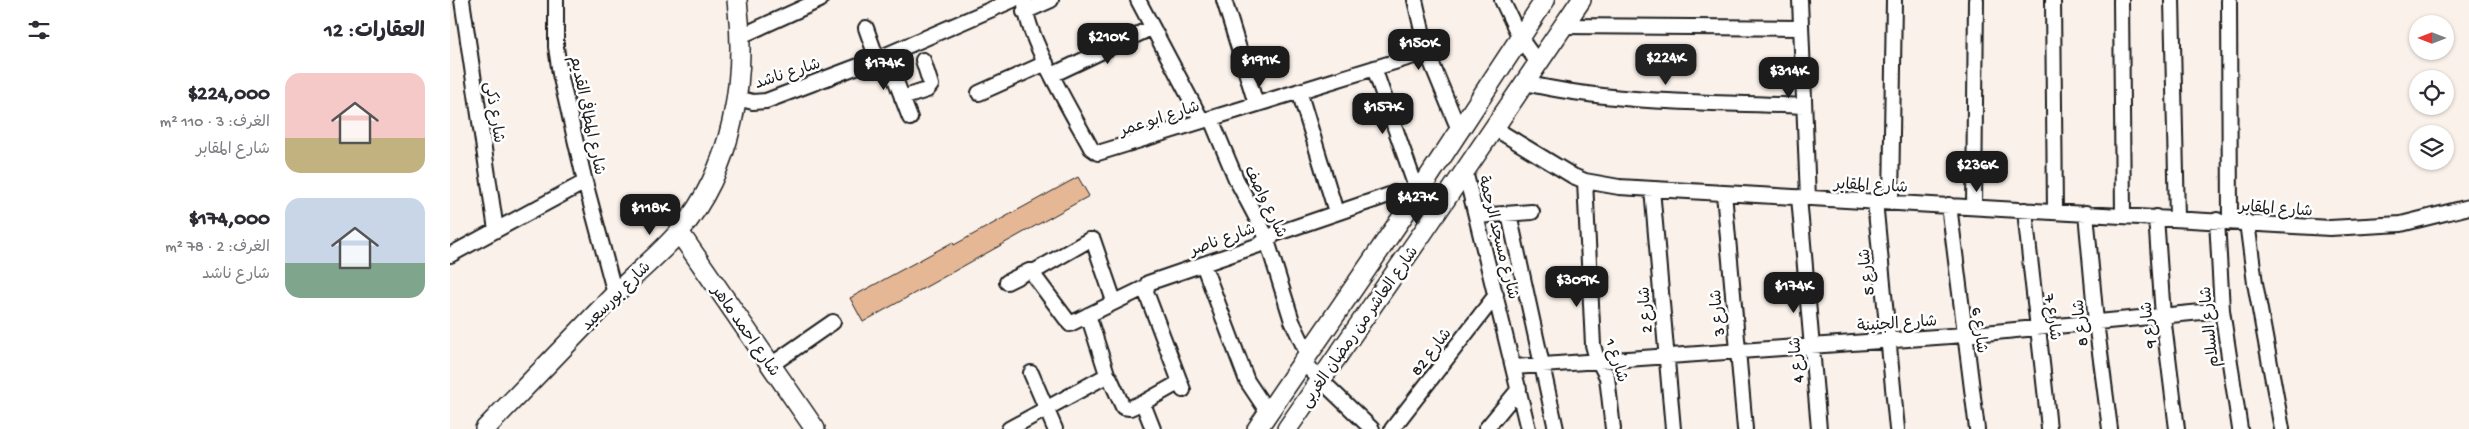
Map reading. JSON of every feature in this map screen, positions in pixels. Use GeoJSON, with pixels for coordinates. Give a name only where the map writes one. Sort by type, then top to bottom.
{"type":"FeatureCollection","features":[{"type":"Feature","properties":{"kind":"street","name":"شارع ذكى"},"geometry":{"type":"LineString","coordinates":[[462,0],[496,230]]}},
{"type":"Feature","properties":{"kind":"street","name":"شارع المطافى القديم"},"geometry":{"type":"LineString","coordinates":[[556,0],[556,47],[560,74],[585,182],[615,294]]}},
{"type":"Feature","properties":{"kind":"street","name":"شارع بورسعيد"},"geometry":{"type":"LineString","coordinates":[[485,429],[615,294],[679,232],[694,211],[712,177],[731,128],[737,98],[742,36],[737,0]]}},
{"type":"Feature","properties":{"kind":"street"},"geometry":{"type":"LineString","coordinates":[[742,36],[820,0]]}},
{"type":"Feature","properties":{"kind":"street","name":"شارع ناشد"},"geometry":{"type":"LineString","coordinates":[[737,98],[753,102],[766,101],[881,57],[1013,0]]}},
{"type":"Feature","properties":{"kind":"street"},"geometry":{"type":"LineString","coordinates":[[1049,69],[1025,6],[1051,0]]}},
{"type":"Feature","properties":{"kind":"street","name":"شارع واصف"},"geometry":{"type":"LineString","coordinates":[[1138,0],[1151,28],[1206,120],[1268,239],[1305,359]]}},
{"type":"Feature","properties":{"kind":"street"},"geometry":{"type":"LineString","coordinates":[[1224,0],[1256,104]]}},
{"type":"Feature","properties":{"kind":"street"},"geometry":{"type":"LineString","coordinates":[[1414,0],[1427,52],[1459,130]]}},
{"type":"Feature","properties":{"kind":"street"},"geometry":{"type":"LineString","coordinates":[[1502,0],[1520,38],[1538,63]]}},
{"type":"Feature","properties":{"kind":"street"},"geometry":{"type":"LineString","coordinates":[[1257,429],[1403,216],[1545,0]]}},
{"type":"Feature","properties":{"kind":"street","name":"شارع العاشر من رمضان الغربى"},"geometry":{"type":"LineString","coordinates":[[1287,429],[1466,171],[1581,0]]}},
{"type":"Feature","properties":{"kind":"street"},"geometry":{"type":"LineString","coordinates":[[1800,0],[1804,106],[1803,197]]}},
{"type":"Feature","properties":{"kind":"street"},"geometry":{"type":"LineString","coordinates":[[1891,202],[1894,0]]}},
{"type":"Feature","properties":{"kind":"street"},"geometry":{"type":"LineString","coordinates":[[1974,207],[1976,0]]}},
{"type":"Feature","properties":{"kind":"street"},"geometry":{"type":"LineString","coordinates":[[2053,0],[2055,211]]}},
{"type":"Feature","properties":{"kind":"street"},"geometry":{"type":"LineString","coordinates":[[2121,0],[2123,215]]}},
{"type":"Feature","properties":{"kind":"street"},"geometry":{"type":"LineString","coordinates":[[2172,0],[2177,218]]}},
{"type":"Feature","properties":{"kind":"street","name":"شارع السلام"},"geometry":{"type":"LineString","coordinates":[[2229,0],[2222,310],[2240,429]]}},
{"type":"Feature","properties":{"kind":"street"},"geometry":{"type":"LineString","coordinates":[[1563,26],[1801,28]]}},
{"type":"Feature","properties":{"kind":"street"},"geometry":{"type":"LineString","coordinates":[[866,28],[902,98],[910,118]]}},
{"type":"Feature","properties":{"kind":"street"},"geometry":{"type":"LineString","coordinates":[[979,93],[1049,69],[1151,28]]}},
{"type":"Feature","properties":{"kind":"street","name":"شارع ابو عمر"},"geometry":{"type":"LineString","coordinates":[[1049,69],[1091,148],[1094,152],[1103,153],[1427,52]]}},
{"type":"Feature","properties":{"kind":"street"},"geometry":{"type":"LineString","coordinates":[[902,98],[927,90],[930,85],[924,60]]}},
{"type":"Feature","properties":{"kind":"street"},"geometry":{"type":"LineString","coordinates":[[1374,68],[1416,196]]}},
{"type":"Feature","properties":{"kind":"street"},"geometry":{"type":"LineString","coordinates":[[1525,83],[1564,92],[1613,98],[1804,106]]}},
{"type":"Feature","properties":{"kind":"street"},"geometry":{"type":"LineString","coordinates":[[1299,91],[1336,212]]}},
{"type":"Feature","properties":{"kind":"street"},"geometry":{"type":"LineString","coordinates":[[1479,100],[1497,123]]}},
{"type":"Feature","properties":{"kind":"street","name":"شارع المقابر"},"geometry":{"type":"LineString","coordinates":[[1497,123],[1559,168],[1585,181],[1611,186],[2330,228],[2401,224],[2469,207]]}},
{"type":"Feature","properties":{"kind":"street","name":"شارع مسجد الرحمة"},"geometry":{"type":"LineString","coordinates":[[1466,171],[1528,429]]}},
{"type":"Feature","properties":{"kind":"street","name":"شارع 1"},"geometry":{"type":"LineString","coordinates":[[1585,181],[1593,345],[1607,376],[1614,429]]}},
{"type":"Feature","properties":{"kind":"street"},"geometry":{"type":"LineString","coordinates":[[450,255],[585,182]]}},
{"type":"Feature","properties":{"kind":"street","name":"شارع 2"},"geometry":{"type":"LineString","coordinates":[[1652,189],[1665,356],[1673,429]]}},
{"type":"Feature","properties":{"kind":"street","name":"شارع 3"},"geometry":{"type":"LineString","coordinates":[[1724,193],[1745,429]]}},
{"type":"Feature","properties":{"kind":"street","name":"شارع ناصر"},"geometry":{"type":"LineString","coordinates":[[1035,271],[1035,277],[1068,323],[1074,324],[1114,301],[1146,287],[1152,281],[1260,245],[1275,234],[1336,212],[1395,194],[1416,196]]}},
{"type":"Feature","properties":{"kind":"street","name":"شارع 4"},"geometry":{"type":"LineString","coordinates":[[1803,197],[1811,345],[1819,429]]}},
{"type":"Feature","properties":{"kind":"street","name":"شارع 5"},"geometry":{"type":"LineString","coordinates":[[1875,201],[1897,429]]}},
{"type":"Feature","properties":{"kind":"street","name":"شارع 6"},"geometry":{"type":"LineString","coordinates":[[1949,205],[1977,429]]}},
{"type":"Feature","properties":{"kind":"street","name":"شارع 7"},"geometry":{"type":"LineString","coordinates":[[2025,210],[2049,429]]}},
{"type":"Feature","properties":{"kind":"street"},"geometry":{"type":"LineString","coordinates":[[1477,216],[1532,212]]}},
{"type":"Feature","properties":{"kind":"street","name":"شارع 8"},"geometry":{"type":"LineString","coordinates":[[2086,213],[2096,322],[2110,429]]}},
{"type":"Feature","properties":{"kind":"street"},"geometry":{"type":"LineString","coordinates":[[1509,214],[1556,429]]}},
{"type":"Feature","properties":{"kind":"street"},"geometry":{"type":"LineString","coordinates":[[1403,216],[1424,231]]}},
{"type":"Feature","properties":{"kind":"street","name":"شارع 9"},"geometry":{"type":"LineString","coordinates":[[2156,217],[2163,316],[2177,429]]}},
{"type":"Feature","properties":{"kind":"street"},"geometry":{"type":"LineString","coordinates":[[2247,222],[2255,283],[2282,429]]}},
{"type":"Feature","properties":{"kind":"street","name":"شارع احمد ماهر"},"geometry":{"type":"LineString","coordinates":[[679,232],[815,429]]}},
{"type":"Feature","properties":{"kind":"street"},"geometry":{"type":"LineString","coordinates":[[1007,282],[1029,271],[1035,271],[1089,240],[1093,240],[1114,301]]}},
{"type":"Feature","properties":{"kind":"street"},"geometry":{"type":"LineString","coordinates":[[1203,264],[1247,382],[1268,414]]}},
{"type":"Feature","properties":{"kind":"street"},"geometry":{"type":"LineString","coordinates":[[1088,316],[1108,377],[1123,407],[1130,408],[1182,386],[1146,292],[1146,287]]}},
{"type":"Feature","properties":{"kind":"street","name":"شارع 82"},"geometry":{"type":"LineString","coordinates":[[1392,429],[1496,295]]}},
{"type":"Feature","properties":{"kind":"street","name":"شارع الجنينة"},"geometry":{"type":"LineString","coordinates":[[1514,367],[1964,335],[2222,310]]}},
{"type":"Feature","properties":{"kind":"street"},"geometry":{"type":"LineString","coordinates":[[771,365],[833,322]]}},
{"type":"Feature","properties":{"kind":"street"},"geometry":{"type":"LineString","coordinates":[[1305,359],[1321,380],[1372,429]]}},
{"type":"Feature","properties":{"kind":"street"},"geometry":{"type":"LineString","coordinates":[[1030,373],[1055,429]]}},
{"type":"Feature","properties":{"kind":"street"},"geometry":{"type":"LineString","coordinates":[[1010,429],[1104,377],[1108,377]]}},
{"type":"Feature","properties":{"kind":"street"},"geometry":{"type":"LineString","coordinates":[[1486,429],[1519,389]]}},
{"type":"Feature","properties":{"kind":"street"},"geometry":{"type":"LineString","coordinates":[[1141,404],[1144,406],[1153,429]]}},
{"type":"Feature","properties":{"kind":"building"},"geometry":{"type":"Polygon","coordinates":[[[1078,177],[1089,196],[863,322],[850,298],[953,242],[954,245],[1078,177]]]}}]}
